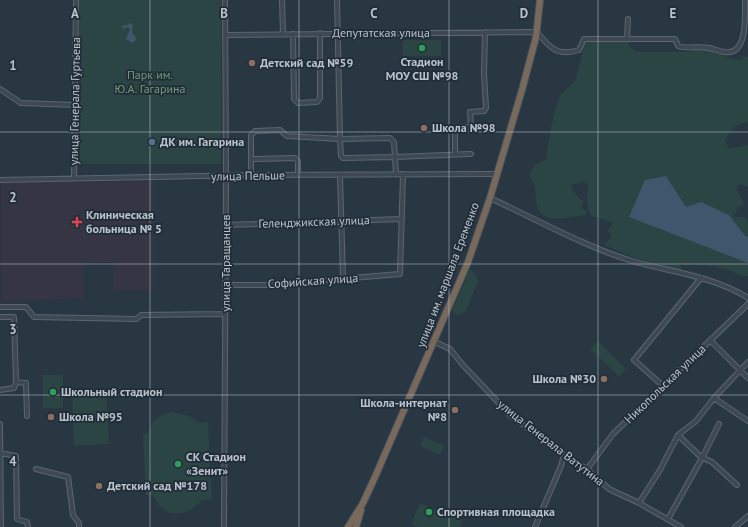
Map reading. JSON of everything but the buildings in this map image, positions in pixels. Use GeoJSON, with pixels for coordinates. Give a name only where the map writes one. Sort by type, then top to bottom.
{"type":"FeatureCollection","features":[{"type":"Feature","properties":{"kind":"highway","name":"улица им. маршала Еременко"},"geometry":{"type":"LineString","coordinates":[[363,503],[435,342],[468,262],[490,198],[522,90],[537,32],[540,0]]}},
{"type":"Feature","properties":{"kind":"highway"},"geometry":{"type":"LineString","coordinates":[[348,527],[363,503]]}},
{"type":"Feature","properties":{"kind":"highway"},"geometry":{"type":"LineString","coordinates":[[356,527],[363,503]]}},
{"type":"Feature","properties":{"kind":"street","name":"улица Генерала Гуртьева"},"geometry":{"type":"LineString","coordinates":[[74,178],[76,0]]}},
{"type":"Feature","properties":{"kind":"street","name":"улица Таращанцев"},"geometry":{"type":"LineString","coordinates":[[224,527],[226,285],[225,0]]}},
{"type":"Feature","properties":{"kind":"street"},"geometry":{"type":"LineString","coordinates":[[282,0],[283,34]]}},
{"type":"Feature","properties":{"kind":"street"},"geometry":{"type":"LineString","coordinates":[[337,0],[341,156],[343,158],[470,154]]}},
{"type":"Feature","properties":{"kind":"street"},"geometry":{"type":"LineString","coordinates":[[537,32],[550,48],[570,53],[579,50],[584,40],[627,39],[675,39],[678,46],[684,48],[710,48],[726,53],[738,50],[744,43],[745,0]]}},
{"type":"Feature","properties":{"kind":"street"},"geometry":{"type":"LineString","coordinates":[[627,39],[628,19]]}},
{"type":"Feature","properties":{"kind":"street"},"geometry":{"type":"LineString","coordinates":[[455,154],[455,128],[470,127],[470,112],[484,111],[486,108],[484,73],[485,32]]}},
{"type":"Feature","properties":{"kind":"street","name":"Депутатская улица"},"geometry":{"type":"LineString","coordinates":[[225,35],[537,32]]}},
{"type":"Feature","properties":{"kind":"street"},"geometry":{"type":"LineString","coordinates":[[293,34],[294,99],[298,103],[317,102],[320,98],[320,33]]}},
{"type":"Feature","properties":{"kind":"street"},"geometry":{"type":"LineString","coordinates":[[0,89],[21,103],[76,104]]}},
{"type":"Feature","properties":{"kind":"street"},"geometry":{"type":"LineString","coordinates":[[251,175],[251,135],[255,131],[280,130],[287,136],[390,138],[394,142],[396,174]]}},
{"type":"Feature","properties":{"kind":"street"},"geometry":{"type":"LineString","coordinates":[[251,159],[297,159],[298,175]]}},
{"type":"Feature","properties":{"kind":"street"},"geometry":{"type":"LineString","coordinates":[[340,174],[340,222],[343,279]]}},
{"type":"Feature","properties":{"kind":"street"},"geometry":{"type":"LineString","coordinates":[[402,219],[403,174]]}},
{"type":"Feature","properties":{"kind":"street","name":"улица Пельше"},"geometry":{"type":"LineString","coordinates":[[0,180],[251,175],[496,174]]}},
{"type":"Feature","properties":{"kind":"street"},"geometry":{"type":"LineString","coordinates":[[490,198],[603,250],[632,260],[700,278],[739,292],[748,298]]}},
{"type":"Feature","properties":{"kind":"street","name":"Геленджикская улица"},"geometry":{"type":"LineString","coordinates":[[226,225],[402,219]]}},
{"type":"Feature","properties":{"kind":"street","name":"Софийская улица"},"geometry":{"type":"LineString","coordinates":[[226,285],[268,285],[400,274],[402,219]]}},
{"type":"Feature","properties":{"kind":"street"},"geometry":{"type":"LineString","coordinates":[[663,386],[634,360],[700,278]]}},
{"type":"Feature","properties":{"kind":"street","name":"Никопольская улица"},"geometry":{"type":"LineString","coordinates":[[587,469],[613,434],[748,304]]}},
{"type":"Feature","properties":{"kind":"street"},"geometry":{"type":"LineString","coordinates":[[0,307],[26,307],[34,317],[62,318],[137,319],[141,315],[225,314]]}},
{"type":"Feature","properties":{"kind":"street"},"geometry":{"type":"LineString","coordinates":[[0,317],[14,316],[16,382],[14,388],[0,390]]}},
{"type":"Feature","properties":{"kind":"street"},"geometry":{"type":"LineString","coordinates":[[710,340],[748,378]]}},
{"type":"Feature","properties":{"kind":"street","name":"улица Генерала Ватутина"},"geometry":{"type":"LineString","coordinates":[[435,342],[450,349],[462,364],[510,415],[564,455],[587,469],[609,489],[639,503],[681,527]]}},
{"type":"Feature","properties":{"kind":"street"},"geometry":{"type":"LineString","coordinates":[[639,503],[660,470],[678,435],[696,421],[714,398],[748,362]]}},
{"type":"Feature","properties":{"kind":"street"},"geometry":{"type":"LineString","coordinates":[[16,382],[26,383],[27,416]]}},
{"type":"Feature","properties":{"kind":"street"},"geometry":{"type":"LineString","coordinates":[[714,398],[748,421]]}},
{"type":"Feature","properties":{"kind":"street"},"geometry":{"type":"LineString","coordinates":[[0,424],[1,527]]}},
{"type":"Feature","properties":{"kind":"street"},"geometry":{"type":"LineString","coordinates":[[668,519],[719,424]]}},
{"type":"Feature","properties":{"kind":"street"},"geometry":{"type":"LineString","coordinates":[[678,435],[702,458],[712,462],[737,485]]}},
{"type":"Feature","properties":{"kind":"street"},"geometry":{"type":"LineString","coordinates":[[0,454],[16,456],[17,519],[28,522],[28,527]]}},
{"type":"Feature","properties":{"kind":"street"},"geometry":{"type":"LineString","coordinates":[[535,527],[562,466],[564,455]]}},
{"type":"Feature","properties":{"kind":"street"},"geometry":{"type":"LineString","coordinates":[[36,469],[68,477],[73,515],[79,523],[79,527]]}},
{"type":"Feature","properties":{"kind":"street"},"geometry":{"type":"LineString","coordinates":[[735,527],[748,516]]}},
{"type":"Feature","properties":{"kind":"shaded area"},"geometry":{"type":"Polygon","coordinates":[[[130,23],[133,25],[132,32],[136,38],[132,43],[126,39],[130,29],[127,27],[124,29],[122,27],[123,25],[126,26],[130,23]]]}},
{"type":"Feature","properties":{"kind":"shaded area"},"geometry":{"type":"Polygon","coordinates":[[[666,176],[686,207],[701,202],[729,215],[746,237],[748,236],[748,263],[629,217],[645,180],[666,176]]]}},
{"type":"Feature","properties":{"kind":"shaded area","name":"Клиническая больница № 5"},"geometry":{"type":"Polygon","coordinates":[[[153,181],[153,290],[113,290],[113,262],[83,263],[83,298],[2,302],[1,183],[153,181]]]}},
{"type":"Feature","properties":{"kind":"green space","name":"Парк им. Ю.А. Гагарина"},"geometry":{"type":"Polygon","coordinates":[[[79,0],[221,0],[221,164],[79,164],[79,0]]]}},
{"type":"Feature","properties":{"kind":"green space"},"geometry":{"type":"Polygon","coordinates":[[[588,39],[627,39],[630,47],[637,52],[691,52],[700,47],[710,48],[730,59],[741,60],[746,55],[748,58],[748,122],[740,124],[734,128],[725,140],[729,149],[748,145],[748,187],[740,184],[736,187],[744,205],[738,207],[734,217],[745,217],[748,222],[748,276],[740,276],[727,269],[680,263],[682,271],[642,260],[604,245],[611,238],[611,234],[608,231],[613,222],[591,216],[587,197],[588,185],[584,181],[571,185],[572,190],[583,202],[581,209],[586,211],[586,215],[561,219],[547,217],[541,213],[538,207],[534,183],[529,175],[535,165],[547,159],[548,145],[555,109],[561,94],[572,85],[575,80],[583,49],[588,39]]]}},
{"type":"Feature","properties":{"kind":"green space","name":"Стадион МОУ СШ №98"},"geometry":{"type":"Polygon","coordinates":[[[403,40],[441,40],[441,56],[403,56],[403,40]]]}},
{"type":"Feature","properties":{"kind":"green space"},"geometry":{"type":"Polygon","coordinates":[[[470,269],[476,275],[478,281],[466,311],[458,315],[452,311],[470,269]]]}},
{"type":"Feature","properties":{"kind":"green space"},"geometry":{"type":"Polygon","coordinates":[[[598,341],[626,369],[619,377],[590,349],[598,341]]]}},
{"type":"Feature","properties":{"kind":"green space","name":"Школьный стадион"},"geometry":{"type":"Polygon","coordinates":[[[43,375],[63,375],[63,408],[43,408],[43,375]]]}},
{"type":"Feature","properties":{"kind":"green space"},"geometry":{"type":"Polygon","coordinates":[[[106,388],[109,444],[74,446],[72,390],[106,388]]]}},
{"type":"Feature","properties":{"kind":"green space","name":"СК Стадион «Зенит»"},"geometry":{"type":"Polygon","coordinates":[[[172,412],[190,416],[199,423],[208,422],[212,500],[202,500],[196,506],[182,513],[169,512],[157,503],[153,495],[146,495],[143,434],[149,433],[153,421],[172,412]]]}},
{"type":"Feature","properties":{"kind":"green space"},"geometry":{"type":"Polygon","coordinates":[[[424,437],[444,446],[440,455],[420,446],[424,437]]]}},
{"type":"Feature","properties":{"kind":"green space","name":"Спортивная площадка"},"geometry":{"type":"Polygon","coordinates":[[[420,503],[463,521],[460,527],[418,527],[411,524],[420,503]]]}},
{"type":"Feature","properties":{"kind":"place","name":"Стадион МОУ СШ №98"},"geometry":{"type":"Point","coordinates":[422,48]}},
{"type":"Feature","properties":{"kind":"place","name":"Детский сад №59"},"geometry":{"type":"Point","coordinates":[252,63]}},
{"type":"Feature","properties":{"kind":"place","name":"Школа №98"},"geometry":{"type":"Point","coordinates":[424,128]}},
{"type":"Feature","properties":{"kind":"place","name":"ДК им. Гагарина"},"geometry":{"type":"Point","coordinates":[152,142]}},
{"type":"Feature","properties":{"kind":"place","name":"Клиническая больница № 5"},"geometry":{"type":"Point","coordinates":[77,222]}},
{"type":"Feature","properties":{"kind":"place","name":"Школа №30"},"geometry":{"type":"Point","coordinates":[604,379]}},
{"type":"Feature","properties":{"kind":"place","name":"Школьный стадион"},"geometry":{"type":"Point","coordinates":[53,392]}},
{"type":"Feature","properties":{"kind":"place","name":"Школа-интернат №8"},"geometry":{"type":"Point","coordinates":[455,410]}},
{"type":"Feature","properties":{"kind":"place","name":"Школа №95"},"geometry":{"type":"Point","coordinates":[51,417]}},
{"type":"Feature","properties":{"kind":"place","name":"СК Стадион «Зенит»"},"geometry":{"type":"Point","coordinates":[178,464]}},
{"type":"Feature","properties":{"kind":"place","name":"Детский сад №178"},"geometry":{"type":"Point","coordinates":[99,486]}},
{"type":"Feature","properties":{"kind":"place","name":"Спортивная площадка"},"geometry":{"type":"Point","coordinates":[429,512]}}]}
